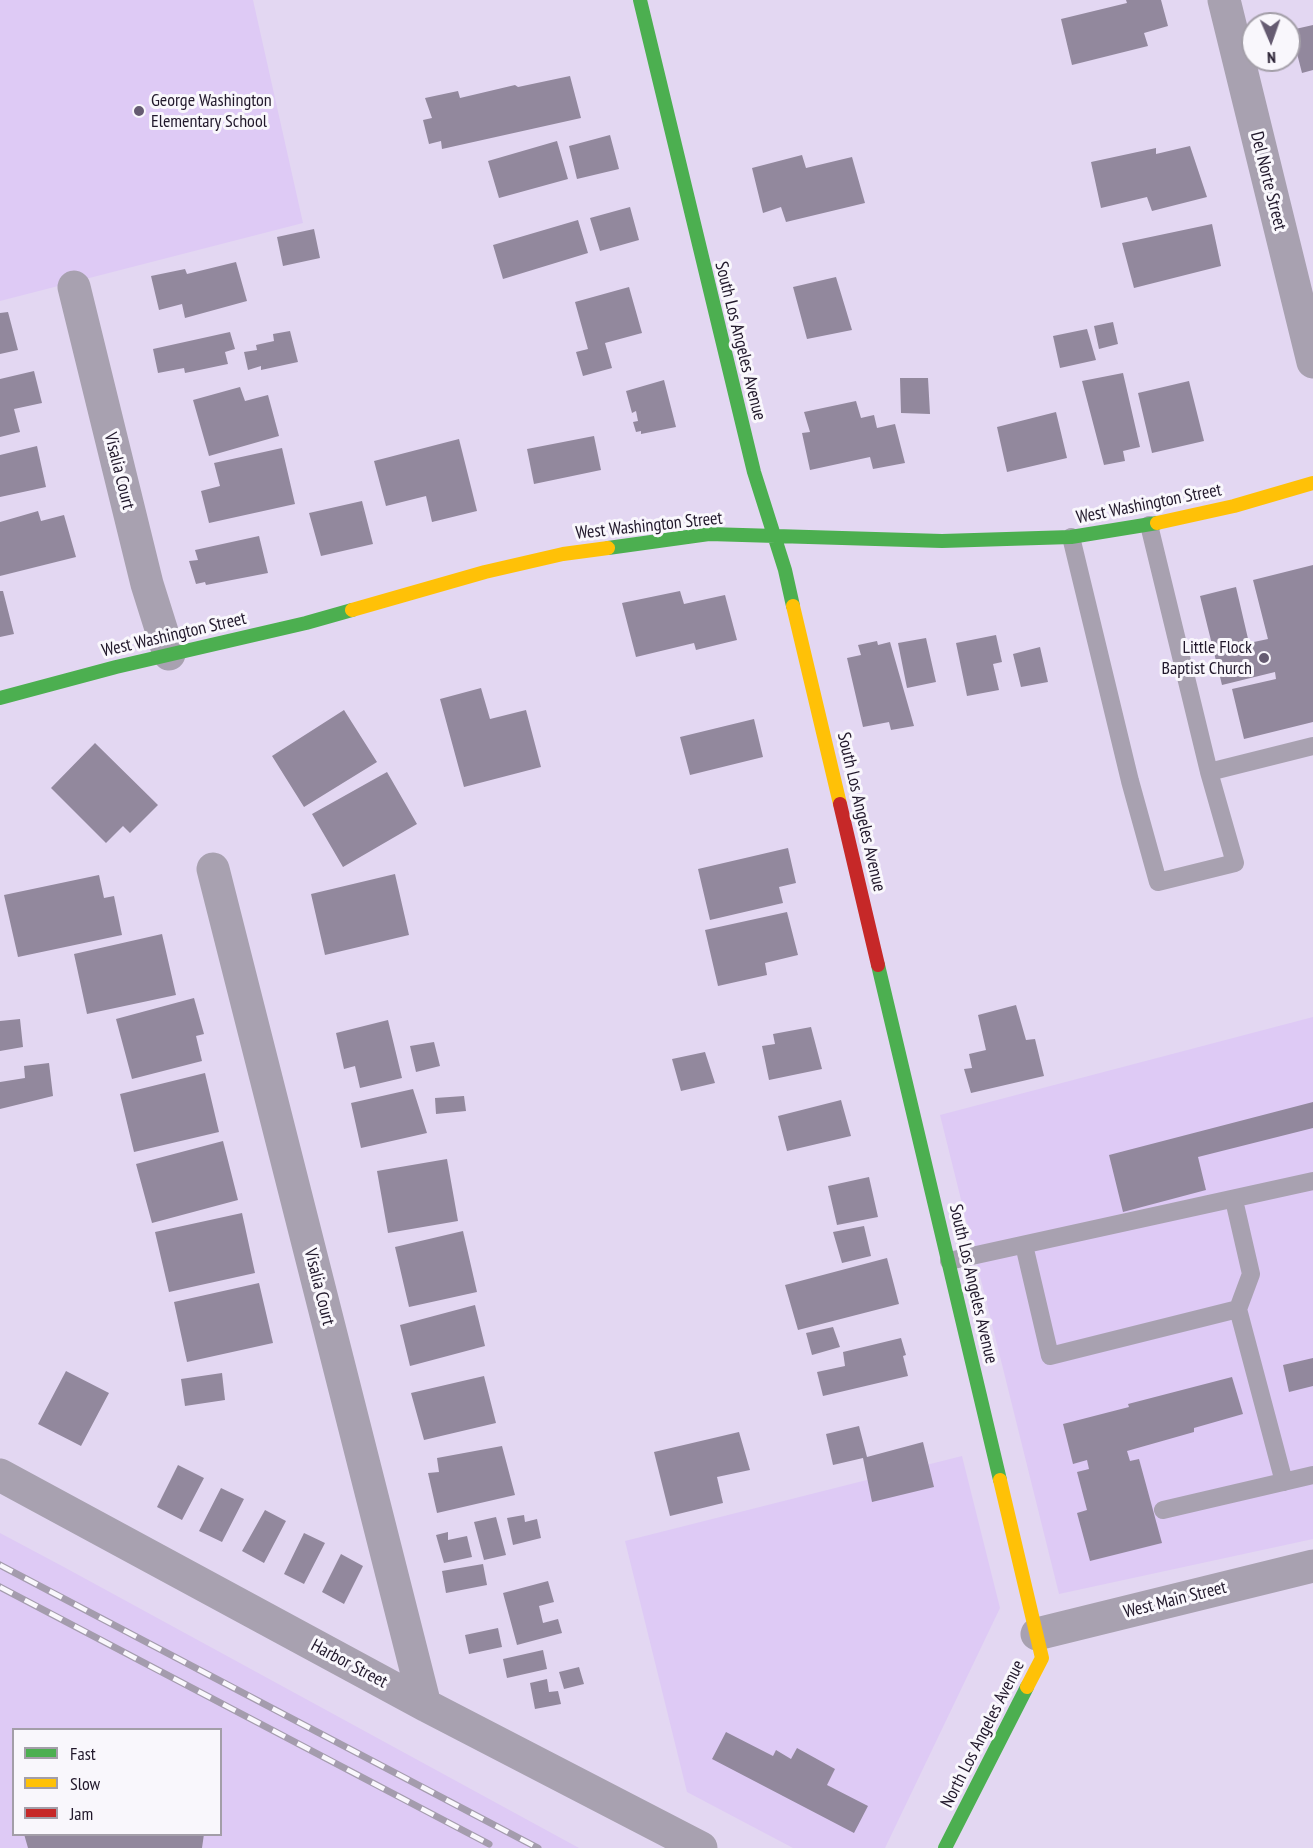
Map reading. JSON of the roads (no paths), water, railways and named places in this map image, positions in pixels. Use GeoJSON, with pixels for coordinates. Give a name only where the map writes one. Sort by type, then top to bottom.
{"type":"FeatureCollection","features":[{"type":"Feature","properties":{"kind":"street","name":"South Los Angeles Avenue"},"geometry":{"type":"LineString","coordinates":[[640,0],[754,472],[787,581],[1037,1634]]}},
{"type":"Feature","properties":{"kind":"street","name":"Del Norte Street"},"geometry":{"type":"LineString","coordinates":[[1224,0],[1313,362]]}},
{"type":"Feature","properties":{"kind":"street","name":"Visalia Court"},"geometry":{"type":"LineString","coordinates":[[74,287],[147,584],[169,654]]}},
{"type":"Feature","properties":{"kind":"street","name":"West Washington Street"},"geometry":{"type":"LineString","coordinates":[[0,698],[169,654],[306,623],[484,572],[563,554],[709,534],[942,541],[1071,537],[1149,525],[1234,506],[1313,483]]}},
{"type":"Feature","properties":{"kind":"street","name":"Visalia Court"},"geometry":{"type":"LineString","coordinates":[[213,869],[425,1705]]}},
{"type":"Feature","properties":{"kind":"street","name":"Harbor Street"},"geometry":{"type":"LineString","coordinates":[[0,1475],[425,1705],[700,1848]]}},
{"type":"Feature","properties":{"kind":"street","name":"West Main Street"},"geometry":{"type":"LineString","coordinates":[[1037,1634],[1313,1566]]}},
{"type":"Feature","properties":{"kind":"street","name":"North Los Angeles Avenue"},"geometry":{"type":"LineString","coordinates":[[945,1848],[1042,1658],[1037,1634]]}},
{"type":"Feature","properties":{"kind":"lane"},"geometry":{"type":"LineString","coordinates":[[1071,537],[1130,781],[1158,882],[1235,863],[1209,772],[1149,525]]}},
{"type":"Feature","properties":{"kind":"lane"},"geometry":{"type":"LineString","coordinates":[[1209,772],[1313,746]]}},
{"type":"Feature","properties":{"kind":"lane"},"geometry":{"type":"LineString","coordinates":[[949,1261],[1313,1181]]}},
{"type":"Feature","properties":{"kind":"lane"},"geometry":{"type":"LineString","coordinates":[[1234,1200],[1251,1274],[1238,1309],[1284,1482]]}},
{"type":"Feature","properties":{"kind":"lane"},"geometry":{"type":"LineString","coordinates":[[1024,1245],[1050,1356],[1238,1309]]}},
{"type":"Feature","properties":{"kind":"lane"},"geometry":{"type":"LineString","coordinates":[[1162,1510],[1313,1475]]}},
{"type":"Feature","properties":{"kind":"railway"},"geometry":{"type":"LineString","coordinates":[[0,1565],[538,1848]]}},
{"type":"Feature","properties":{"kind":"railway"},"geometry":{"type":"LineString","coordinates":[[0,1587],[489,1844]]}},
{"type":"Feature","properties":{"kind":"place","name":"George Washington Elementary School"},"geometry":{"type":"Point","coordinates":[139,111]}},
{"type":"Feature","properties":{"kind":"place","name":"Little Flock Baptist Church"},"geometry":{"type":"Point","coordinates":[1264,658]}}]}
